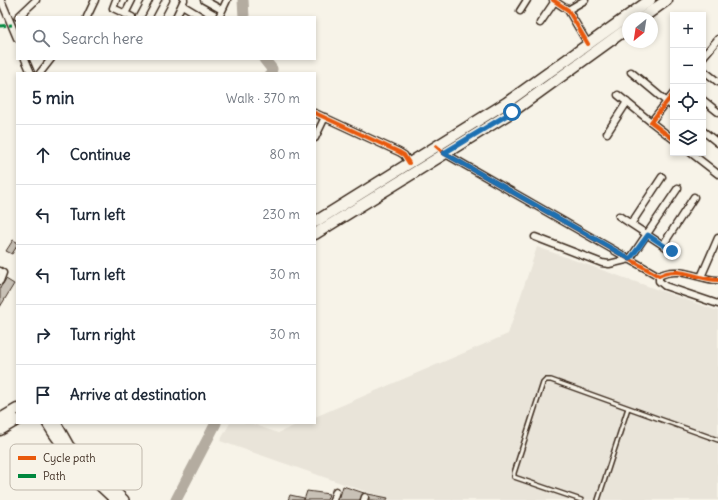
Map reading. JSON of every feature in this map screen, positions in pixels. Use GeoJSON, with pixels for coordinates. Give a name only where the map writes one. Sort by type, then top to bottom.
{"type":"FeatureCollection","features":[{"type":"Feature","properties":{"kind":"main road"},"geometry":{"type":"LineString","coordinates":[[316,221],[506,103],[650,0]]}},
{"type":"Feature","properties":{"kind":"main road"},"geometry":{"type":"LineString","coordinates":[[650,12],[667,0]]}},
{"type":"Feature","properties":{"kind":"main road"},"geometry":{"type":"LineString","coordinates":[[316,233],[512,112],[622,32]]}},
{"type":"Feature","properties":{"kind":"main road"},"geometry":{"type":"LineString","coordinates":[[0,419],[16,410]]}},
{"type":"Feature","properties":{"kind":"main road"},"geometry":{"type":"LineString","coordinates":[[0,430],[16,421]]}},
{"type":"Feature","properties":{"kind":"main road"},"geometry":{"type":"LineString","coordinates":[[48,424],[61,444]]}},
{"type":"Feature","properties":{"kind":"main road"},"geometry":{"type":"LineString","coordinates":[[57,424],[68,444]]}},
{"type":"Feature","properties":{"kind":"main road"},"geometry":{"type":"LineString","coordinates":[[104,490],[115,500]]}},
{"type":"Feature","properties":{"kind":"main road"},"geometry":{"type":"LineString","coordinates":[[114,490],[124,500]]}},
{"type":"Feature","properties":{"kind":"street"},"geometry":{"type":"LineString","coordinates":[[1,0],[16,35]]}},
{"type":"Feature","properties":{"kind":"street"},"geometry":{"type":"LineString","coordinates":[[19,16],[36,0]]}},
{"type":"Feature","properties":{"kind":"street"},"geometry":{"type":"LineString","coordinates":[[87,16],[95,0]]}},
{"type":"Feature","properties":{"kind":"street"},"geometry":{"type":"LineString","coordinates":[[116,0],[113,8],[130,16]]}},
{"type":"Feature","properties":{"kind":"street"},"geometry":{"type":"LineString","coordinates":[[125,14],[132,0]]}},
{"type":"Feature","properties":{"kind":"street"},"geometry":{"type":"LineString","coordinates":[[141,16],[149,0]]}},
{"type":"Feature","properties":{"kind":"street"},"geometry":{"type":"LineString","coordinates":[[157,16],[166,0]]}},
{"type":"Feature","properties":{"kind":"street"},"geometry":{"type":"LineString","coordinates":[[204,0],[222,10]]}},
{"type":"Feature","properties":{"kind":"street"},"geometry":{"type":"LineString","coordinates":[[219,16],[227,0]]}},
{"type":"Feature","properties":{"kind":"street"},"geometry":{"type":"LineString","coordinates":[[520,11],[528,0]]}},
{"type":"Feature","properties":{"kind":"street"},"geometry":{"type":"LineString","coordinates":[[568,10],[585,0]]}},
{"type":"Feature","properties":{"kind":"street"},"geometry":{"type":"LineString","coordinates":[[540,23],[554,1],[568,10],[588,44]]}},
{"type":"Feature","properties":{"kind":"street"},"geometry":{"type":"LineString","coordinates":[[176,16],[183,3],[201,16]]}},
{"type":"Feature","properties":{"kind":"street"},"geometry":{"type":"LineString","coordinates":[[12,25],[16,19]]}},
{"type":"Feature","properties":{"kind":"street"},"geometry":{"type":"LineString","coordinates":[[706,53],[718,39]]}},
{"type":"Feature","properties":{"kind":"street"},"geometry":{"type":"LineString","coordinates":[[25,60],[30,72]]}},
{"type":"Feature","properties":{"kind":"street"},"geometry":{"type":"LineString","coordinates":[[41,72],[50,60]]}},
{"type":"Feature","properties":{"kind":"street"},"geometry":{"type":"LineString","coordinates":[[630,72],[670,104]]}},
{"type":"Feature","properties":{"kind":"street"},"geometry":{"type":"LineString","coordinates":[[706,72],[718,82]]}},
{"type":"Feature","properties":{"kind":"street"},"geometry":{"type":"LineString","coordinates":[[618,95],[670,137]]}},
{"type":"Feature","properties":{"kind":"street"},"geometry":{"type":"LineString","coordinates":[[651,122],[670,98]]}},
{"type":"Feature","properties":{"kind":"street"},"geometry":{"type":"LineString","coordinates":[[607,133],[627,102]]}},
{"type":"Feature","properties":{"kind":"street"},"geometry":{"type":"LineString","coordinates":[[706,102],[718,112]]}},
{"type":"Feature","properties":{"kind":"street"},"geometry":{"type":"LineString","coordinates":[[316,113],[402,153],[409,163]]}},
{"type":"Feature","properties":{"kind":"street"},"geometry":{"type":"LineString","coordinates":[[316,135],[325,117]]}},
{"type":"Feature","properties":{"kind":"street"},"geometry":{"type":"LineString","coordinates":[[706,133],[718,143]]}},
{"type":"Feature","properties":{"kind":"street"},"geometry":{"type":"LineString","coordinates":[[436,146],[444,153],[659,276]]}},
{"type":"Feature","properties":{"kind":"street"},"geometry":{"type":"LineString","coordinates":[[695,156],[718,174]]}},
{"type":"Feature","properties":{"kind":"street"},"geometry":{"type":"LineString","coordinates":[[631,224],[662,178]]}},
{"type":"Feature","properties":{"kind":"street"},"geometry":{"type":"LineString","coordinates":[[534,237],[606,264],[630,259],[648,235],[678,188]]}},
{"type":"Feature","properties":{"kind":"street"},"geometry":{"type":"LineString","coordinates":[[663,245],[694,197]]}},
{"type":"Feature","properties":{"kind":"street"},"geometry":{"type":"LineString","coordinates":[[619,216],[672,251]]}},
{"type":"Feature","properties":{"kind":"street"},"geometry":{"type":"LineString","coordinates":[[701,277],[716,250],[718,238]]}},
{"type":"Feature","properties":{"kind":"street"},"geometry":{"type":"LineString","coordinates":[[0,271],[3,273],[0,281]]}},
{"type":"Feature","properties":{"kind":"street"},"geometry":{"type":"LineString","coordinates":[[659,276],[670,272],[680,272],[718,280]]}},
{"type":"Feature","properties":{"kind":"street"},"geometry":{"type":"LineString","coordinates":[[659,276],[659,281],[665,286],[718,304]]}},
{"type":"Feature","properties":{"kind":"street"},"geometry":{"type":"LineString","coordinates":[[333,500],[336,491]]}},
{"type":"Feature","properties":{"kind":"lane"},"geometry":{"type":"LineString","coordinates":[[581,500],[518,480],[514,477],[543,383],[546,380],[551,380],[718,440]]}},
{"type":"Feature","properties":{"kind":"lane"},"geometry":{"type":"LineString","coordinates":[[598,500],[628,408]]}},
{"type":"Feature","properties":{"kind":"shaded area"},"geometry":{"type":"Polygon","coordinates":[[[537,247],[718,311],[718,500],[390,500],[220,441],[229,424],[253,424],[278,433],[298,424],[316,424],[316,417],[508,334],[537,247]]]}},
{"type":"Feature","properties":{"kind":"building"},"geometry":{"type":"Polygon","coordinates":[[[13,240],[16,242],[16,248],[12,254],[6,251],[13,240]]]}},
{"type":"Feature","properties":{"kind":"building"},"geometry":{"type":"Polygon","coordinates":[[[6,279],[14,284],[0,307],[0,288],[6,279]]]}},
{"type":"Feature","properties":{"kind":"building"},"geometry":{"type":"Polygon","coordinates":[[[343,486],[364,493],[360,500],[339,500],[343,486]]]}},
{"type":"Feature","properties":{"kind":"building"},"geometry":{"type":"Polygon","coordinates":[[[307,491],[329,494],[327,500],[304,500],[307,491]]]}},
{"type":"Feature","properties":{"kind":"building"},"geometry":{"type":"Polygon","coordinates":[[[368,494],[388,498],[387,500],[369,500],[368,494]]]}},
{"type":"Feature","properties":{"kind":"building"},"geometry":{"type":"Polygon","coordinates":[[[290,495],[304,498],[304,500],[288,500],[290,495]]]}},
{"type":"Feature","properties":{"kind":"waterway"},"geometry":{"type":"LineString","coordinates":[[243,0],[244,16]]}},
{"type":"Feature","properties":{"kind":"waterway"},"geometry":{"type":"LineString","coordinates":[[265,60],[272,69],[271,72]]}},
{"type":"Feature","properties":{"kind":"waterway"},"geometry":{"type":"LineString","coordinates":[[176,500],[215,424]]}},
{"type":"Feature","properties":{"kind":"marked path"},"geometry":{"type":"LineString","coordinates":[[0,26],[12,25]]}},
{"type":"Feature","properties":{"kind":"cycle path"},"geometry":{"type":"LineString","coordinates":[[553,0],[568,10],[588,44]]}},
{"type":"Feature","properties":{"kind":"cycle path"},"geometry":{"type":"LineString","coordinates":[[670,98],[651,122],[670,137]]}},
{"type":"Feature","properties":{"kind":"cycle path"},"geometry":{"type":"LineString","coordinates":[[316,113],[399,152],[404,155],[409,163]]}},
{"type":"Feature","properties":{"kind":"cycle path"},"geometry":{"type":"LineString","coordinates":[[436,146],[444,153],[659,276],[666,273],[681,272],[718,280]]}},
{"type":"Feature","properties":{"kind":"route"},"geometry":{"type":"LineString","coordinates":[[512,112],[444,153],[630,259],[648,235],[672,251]]}}]}
